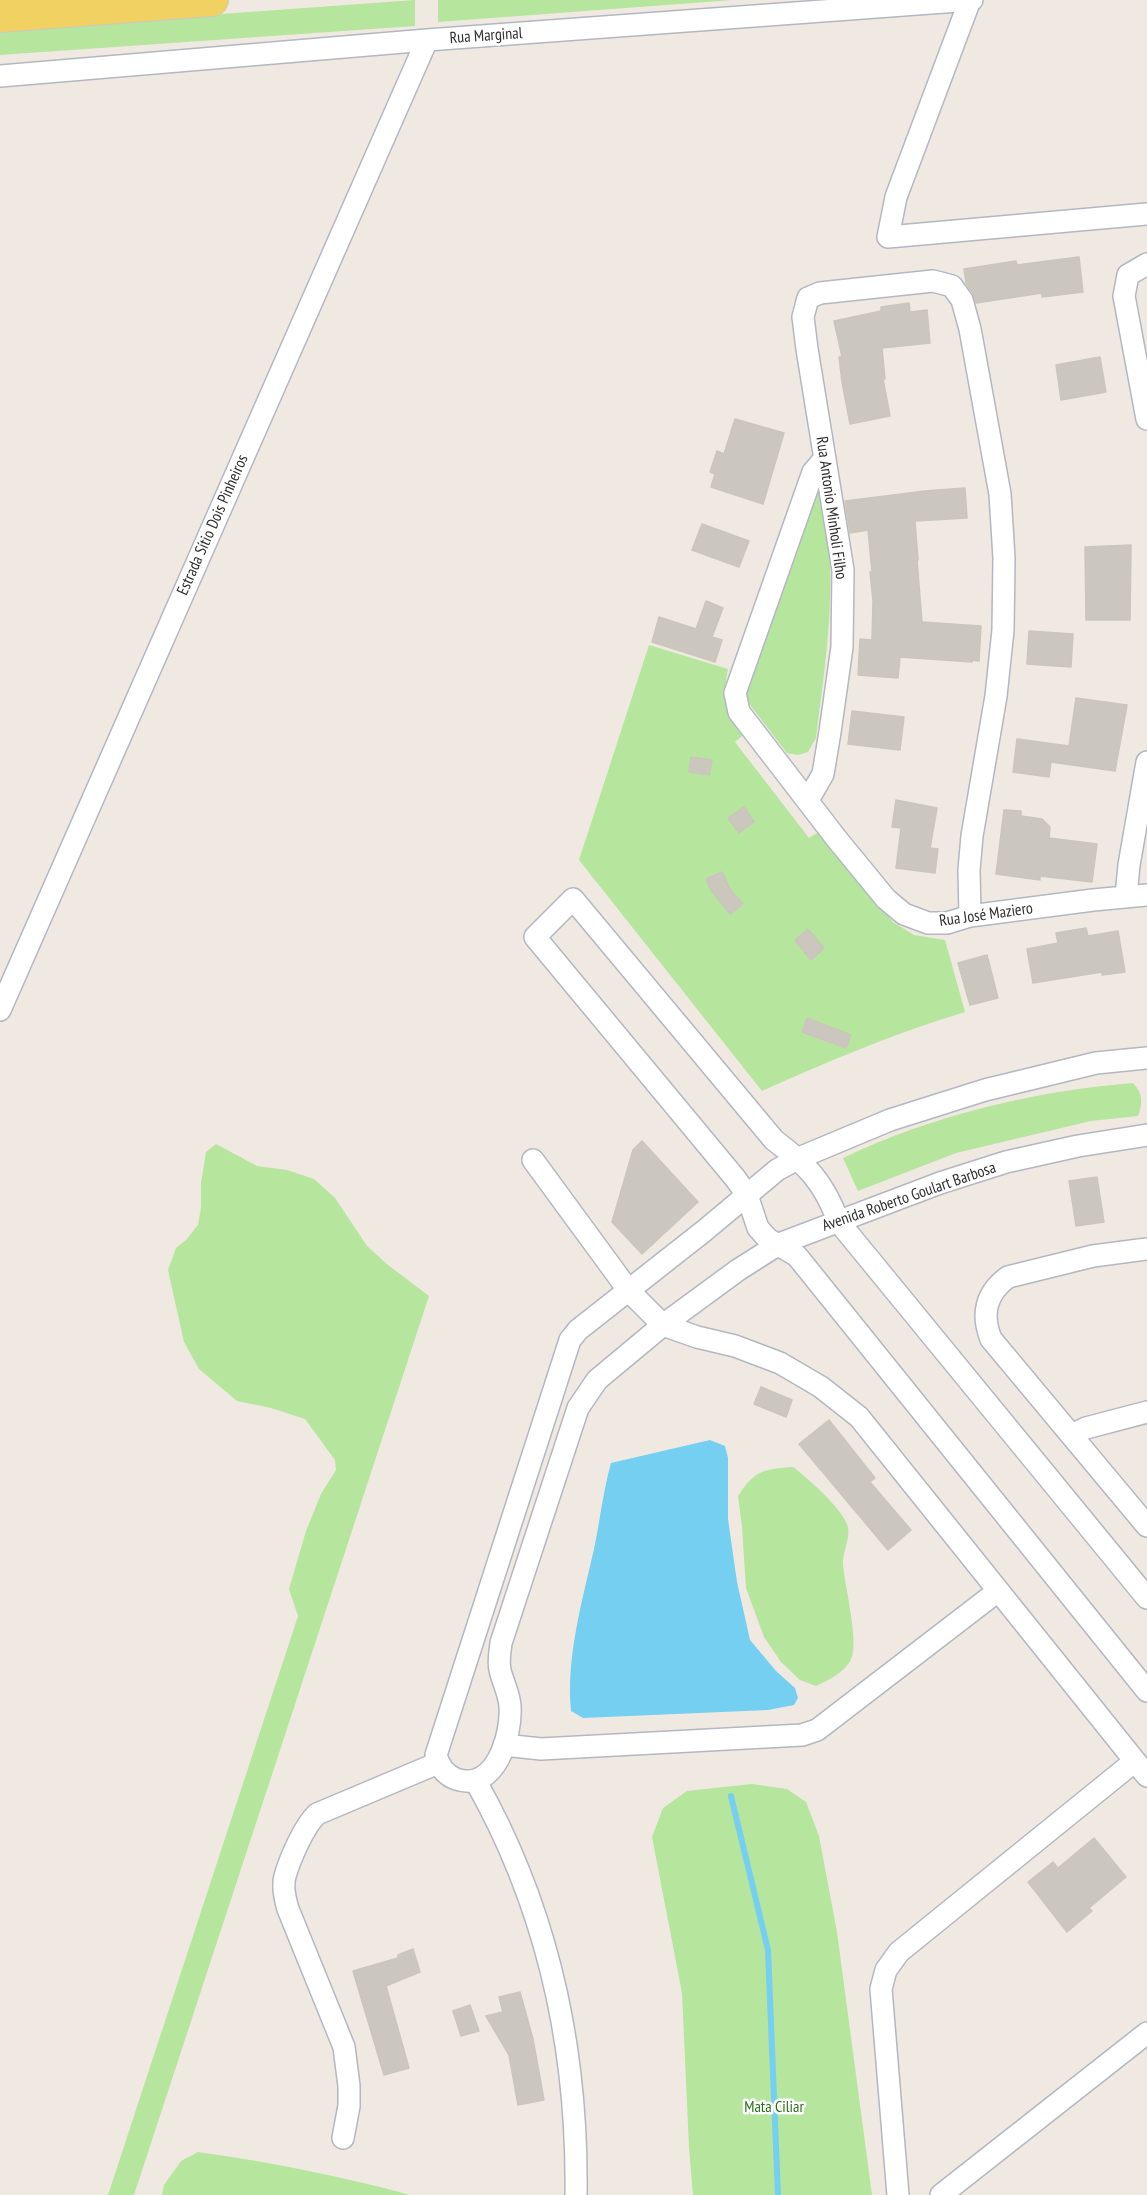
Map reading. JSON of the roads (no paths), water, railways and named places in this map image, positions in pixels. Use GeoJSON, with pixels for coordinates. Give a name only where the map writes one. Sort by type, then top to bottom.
{"type":"FeatureCollection","features":[{"type":"Feature","properties":{"kind":"main road"},"geometry":{"type":"LineString","coordinates":[[0,16],[212,0]]}},
{"type":"Feature","properties":{"kind":"street","name":"Rua Marginal"},"geometry":{"type":"LineString","coordinates":[[0,76],[427,40],[971,0]]}},
{"type":"Feature","properties":{"kind":"street"},"geometry":{"type":"LineString","coordinates":[[971,0],[896,197],[888,237],[1147,214]]}},
{"type":"Feature","properties":{"kind":"street","name":"Estrada Sítio Dois Pinheiros"},"geometry":{"type":"LineString","coordinates":[[0,1010],[427,40]]}},
{"type":"Feature","properties":{"kind":"street"},"geometry":{"type":"LineString","coordinates":[[1147,264],[1128,275],[1124,296],[1147,419]]}},
{"type":"Feature","properties":{"kind":"street","name":"Rua Antonio Minholi Filho"},"geometry":{"type":"LineString","coordinates":[[808,800],[823,774],[842,647],[843,570],[803,317],[808,298],[820,292],[933,281],[952,286],[962,300],[970,329],[1000,494],[1004,558],[1003,630],[996,696],[972,836],[969,870],[970,916]]}},
{"type":"Feature","properties":{"kind":"street","name":"Rua José Maziero"},"geometry":{"type":"LineString","coordinates":[[825,458],[813,472],[735,693],[739,712],[836,838],[886,899],[904,914],[928,923],[947,923],[970,916],[1137,896]]}},
{"type":"Feature","properties":{"kind":"street"},"geometry":{"type":"LineString","coordinates":[[1137,896],[1129,865],[1147,762]]}},
{"type":"Feature","properties":{"kind":"street"},"geometry":{"type":"LineString","coordinates":[[1147,1598],[838,1221],[823,1186],[799,1158],[774,1140],[573,899],[535,937],[735,1178],[747,1195],[758,1228],[768,1239],[797,1256],[1147,1691]]}},
{"type":"Feature","properties":{"kind":"street"},"geometry":{"type":"LineString","coordinates":[[576,2195],[575,2113],[566,2040],[555,1985],[529,1896],[497,1821],[475,1780],[464,1781],[454,1778],[438,1763],[436,1755],[570,1340],[578,1330],[777,1170],[799,1158],[890,1120],[985,1090],[1096,1063],[1147,1058]]}},
{"type":"Feature","properties":{"kind":"street","name":"Avenida Roberto Goulart Barbosa"},"geometry":{"type":"LineString","coordinates":[[475,1780],[492,1770],[504,1745],[510,1720],[510,1708],[509,1695],[500,1669],[501,1643],[578,1408],[597,1380],[663,1325],[738,1270],[779,1244],[940,1183],[1006,1162],[1078,1146],[1147,1135]]}},
{"type":"Feature","properties":{"kind":"street"},"geometry":{"type":"LineString","coordinates":[[533,1160],[628,1291],[663,1325],[682,1333],[758,1354],[801,1375],[840,1402],[858,1418],[1141,1769],[899,1952],[886,1970],[881,1989],[898,2195]]}},
{"type":"Feature","properties":{"kind":"street"},"geometry":{"type":"LineString","coordinates":[[1147,1249],[1094,1256],[1008,1277],[1000,1282],[990,1296],[985,1316],[991,1339],[1147,1527]]}},
{"type":"Feature","properties":{"kind":"street"},"geometry":{"type":"LineString","coordinates":[[1071,1435],[1086,1428],[1147,1412]]}},
{"type":"Feature","properties":{"kind":"street"},"geometry":{"type":"LineString","coordinates":[[504,1745],[541,1749],[802,1735],[818,1730],[998,1591]]}},
{"type":"Feature","properties":{"kind":"street"},"geometry":{"type":"LineString","coordinates":[[343,2139],[349,2106],[344,2047],[288,1909],[285,1877],[308,1824],[317,1814],[438,1763]]}},
{"type":"Feature","properties":{"kind":"street"},"geometry":{"type":"LineString","coordinates":[[941,2195],[1147,2032]]}},
{"type":"Feature","properties":{"kind":"water"},"geometry":{"type":"Polygon","coordinates":[[[710,1440],[725,1446],[728,1458],[728,1519],[737,1582],[750,1640],[776,1671],[795,1688],[798,1698],[794,1705],[768,1710],[583,1718],[571,1711],[573,1650],[611,1463],[710,1440]]]}},
{"type":"Feature","properties":{"kind":"waterway"},"geometry":{"type":"LineString","coordinates":[[731,1796],[768,1950],[778,2195]]}},
{"type":"Feature","properties":{"kind":"park label","name":"Mata Ciliar"},"geometry":{"type":"Point","coordinates":[774,2107]}}]}
